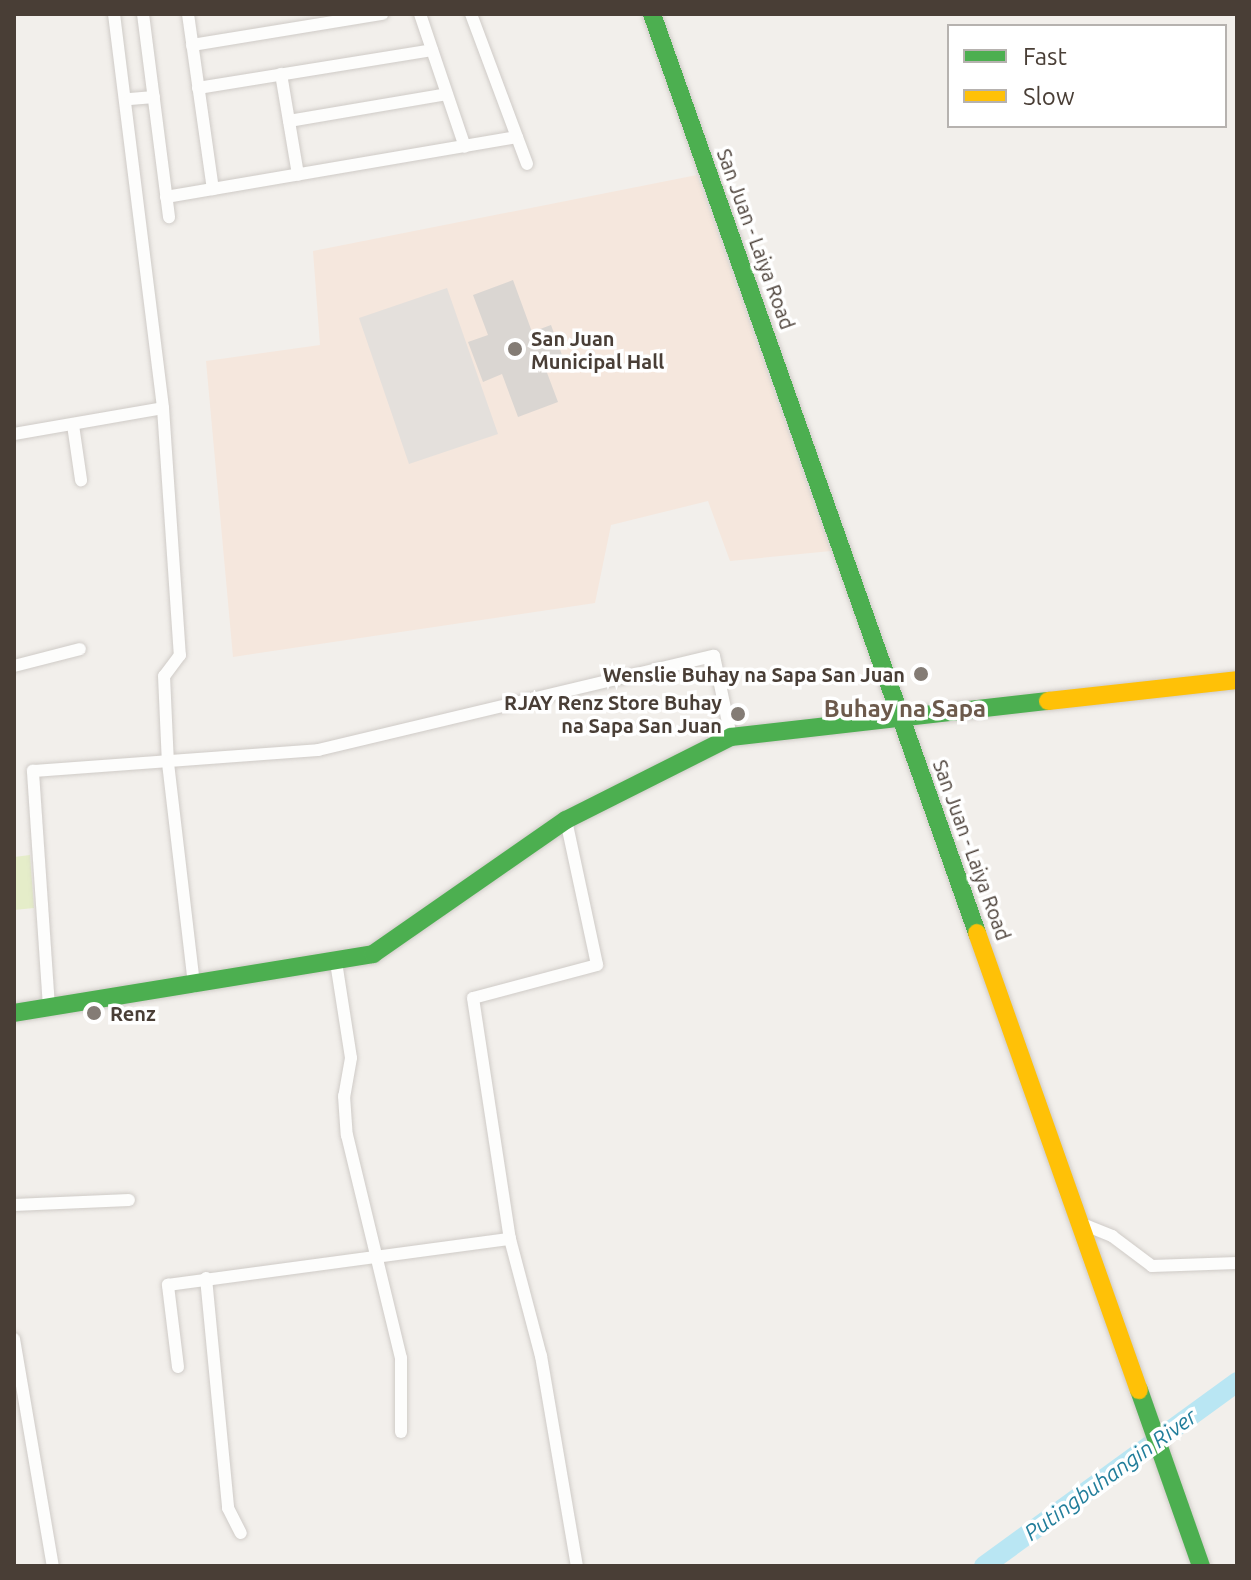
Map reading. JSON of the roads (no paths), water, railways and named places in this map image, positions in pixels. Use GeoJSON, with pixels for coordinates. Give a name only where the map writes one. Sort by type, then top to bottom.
{"type":"FeatureCollection","features":[{"type":"Feature","properties":{"kind":"main road","name":"San Juan - Laiya Road"},"geometry":{"type":"LineString","coordinates":[[652,14],[1201,1566]]}},
{"type":"Feature","properties":{"kind":"main road"},"geometry":{"type":"LineString","coordinates":[[14,1013],[336,962],[401,940],[566,820],[731,737],[1237,680]]}},
{"type":"Feature","properties":{"kind":"street"},"geometry":{"type":"LineString","coordinates":[[114,14],[163,408],[180,655],[164,676],[168,763],[194,986]]}},
{"type":"Feature","properties":{"kind":"street"},"geometry":{"type":"LineString","coordinates":[[143,14],[169,217]]}},
{"type":"Feature","properties":{"kind":"street"},"geometry":{"type":"LineString","coordinates":[[188,14],[213,189]]}},
{"type":"Feature","properties":{"kind":"street"},"geometry":{"type":"LineString","coordinates":[[192,45],[382,14]]}},
{"type":"Feature","properties":{"kind":"street"},"geometry":{"type":"LineString","coordinates":[[420,14],[465,147]]}},
{"type":"Feature","properties":{"kind":"street"},"geometry":{"type":"LineString","coordinates":[[471,14],[527,164]]}},
{"type":"Feature","properties":{"kind":"street"},"geometry":{"type":"LineString","coordinates":[[198,88],[432,50]]}},
{"type":"Feature","properties":{"kind":"street"},"geometry":{"type":"LineString","coordinates":[[281,74],[298,175]]}},
{"type":"Feature","properties":{"kind":"street"},"geometry":{"type":"LineString","coordinates":[[289,121],[447,94]]}},
{"type":"Feature","properties":{"kind":"street"},"geometry":{"type":"LineString","coordinates":[[130,99],[154,97]]}},
{"type":"Feature","properties":{"kind":"street"},"geometry":{"type":"LineString","coordinates":[[166,197],[517,137]]}},
{"type":"Feature","properties":{"kind":"street"},"geometry":{"type":"LineString","coordinates":[[14,434],[163,408]]}},
{"type":"Feature","properties":{"kind":"street"},"geometry":{"type":"LineString","coordinates":[[73,425],[81,480]]}},
{"type":"Feature","properties":{"kind":"street"},"geometry":{"type":"LineString","coordinates":[[14,666],[80,649]]}},
{"type":"Feature","properties":{"kind":"street"},"geometry":{"type":"LineString","coordinates":[[49,1007],[33,771],[318,750],[714,656],[731,737]]}},
{"type":"Feature","properties":{"kind":"street"},"geometry":{"type":"LineString","coordinates":[[566,820],[597,965],[473,998],[510,1239],[541,1356],[577,1566]]}},
{"type":"Feature","properties":{"kind":"street"},"geometry":{"type":"LineString","coordinates":[[336,962],[351,1058],[344,1096],[347,1135],[401,1358],[401,1432]]}},
{"type":"Feature","properties":{"kind":"street"},"geometry":{"type":"LineString","coordinates":[[14,1205],[129,1200]]}},
{"type":"Feature","properties":{"kind":"street"},"geometry":{"type":"LineString","coordinates":[[1080,1223],[1112,1236],[1152,1266],[1237,1263]]}},
{"type":"Feature","properties":{"kind":"street"},"geometry":{"type":"LineString","coordinates":[[178,1367],[168,1285],[510,1239]]}},
{"type":"Feature","properties":{"kind":"street"},"geometry":{"type":"LineString","coordinates":[[206,1278],[228,1508],[241,1533]]}},
{"type":"Feature","properties":{"kind":"street"},"geometry":{"type":"LineString","coordinates":[[14,1339],[53,1566]]}},
{"type":"Feature","properties":{"kind":"waterway","name":"Putingbuhangin River"},"geometry":{"type":"LineString","coordinates":[[984,1566],[1237,1382]]}},
{"type":"Feature","properties":{"kind":"place","name":"San Juan Municipal Hall"},"geometry":{"type":"Point","coordinates":[515,349]}},
{"type":"Feature","properties":{"kind":"place","name":"Wenslie Buhay na Sapa San Juan"},"geometry":{"type":"Point","coordinates":[921,674]}},
{"type":"Feature","properties":{"kind":"place","name":"RJAY Renz Store Buhay na Sapa San Juan"},"geometry":{"type":"Point","coordinates":[738,714]}},
{"type":"Feature","properties":{"kind":"place","name":"Renz"},"geometry":{"type":"Point","coordinates":[94,1013]}},
{"type":"Feature","properties":{"kind":"district","name":"Buhay na Sapa"},"geometry":{"type":"Point","coordinates":[905,709]}}]}
